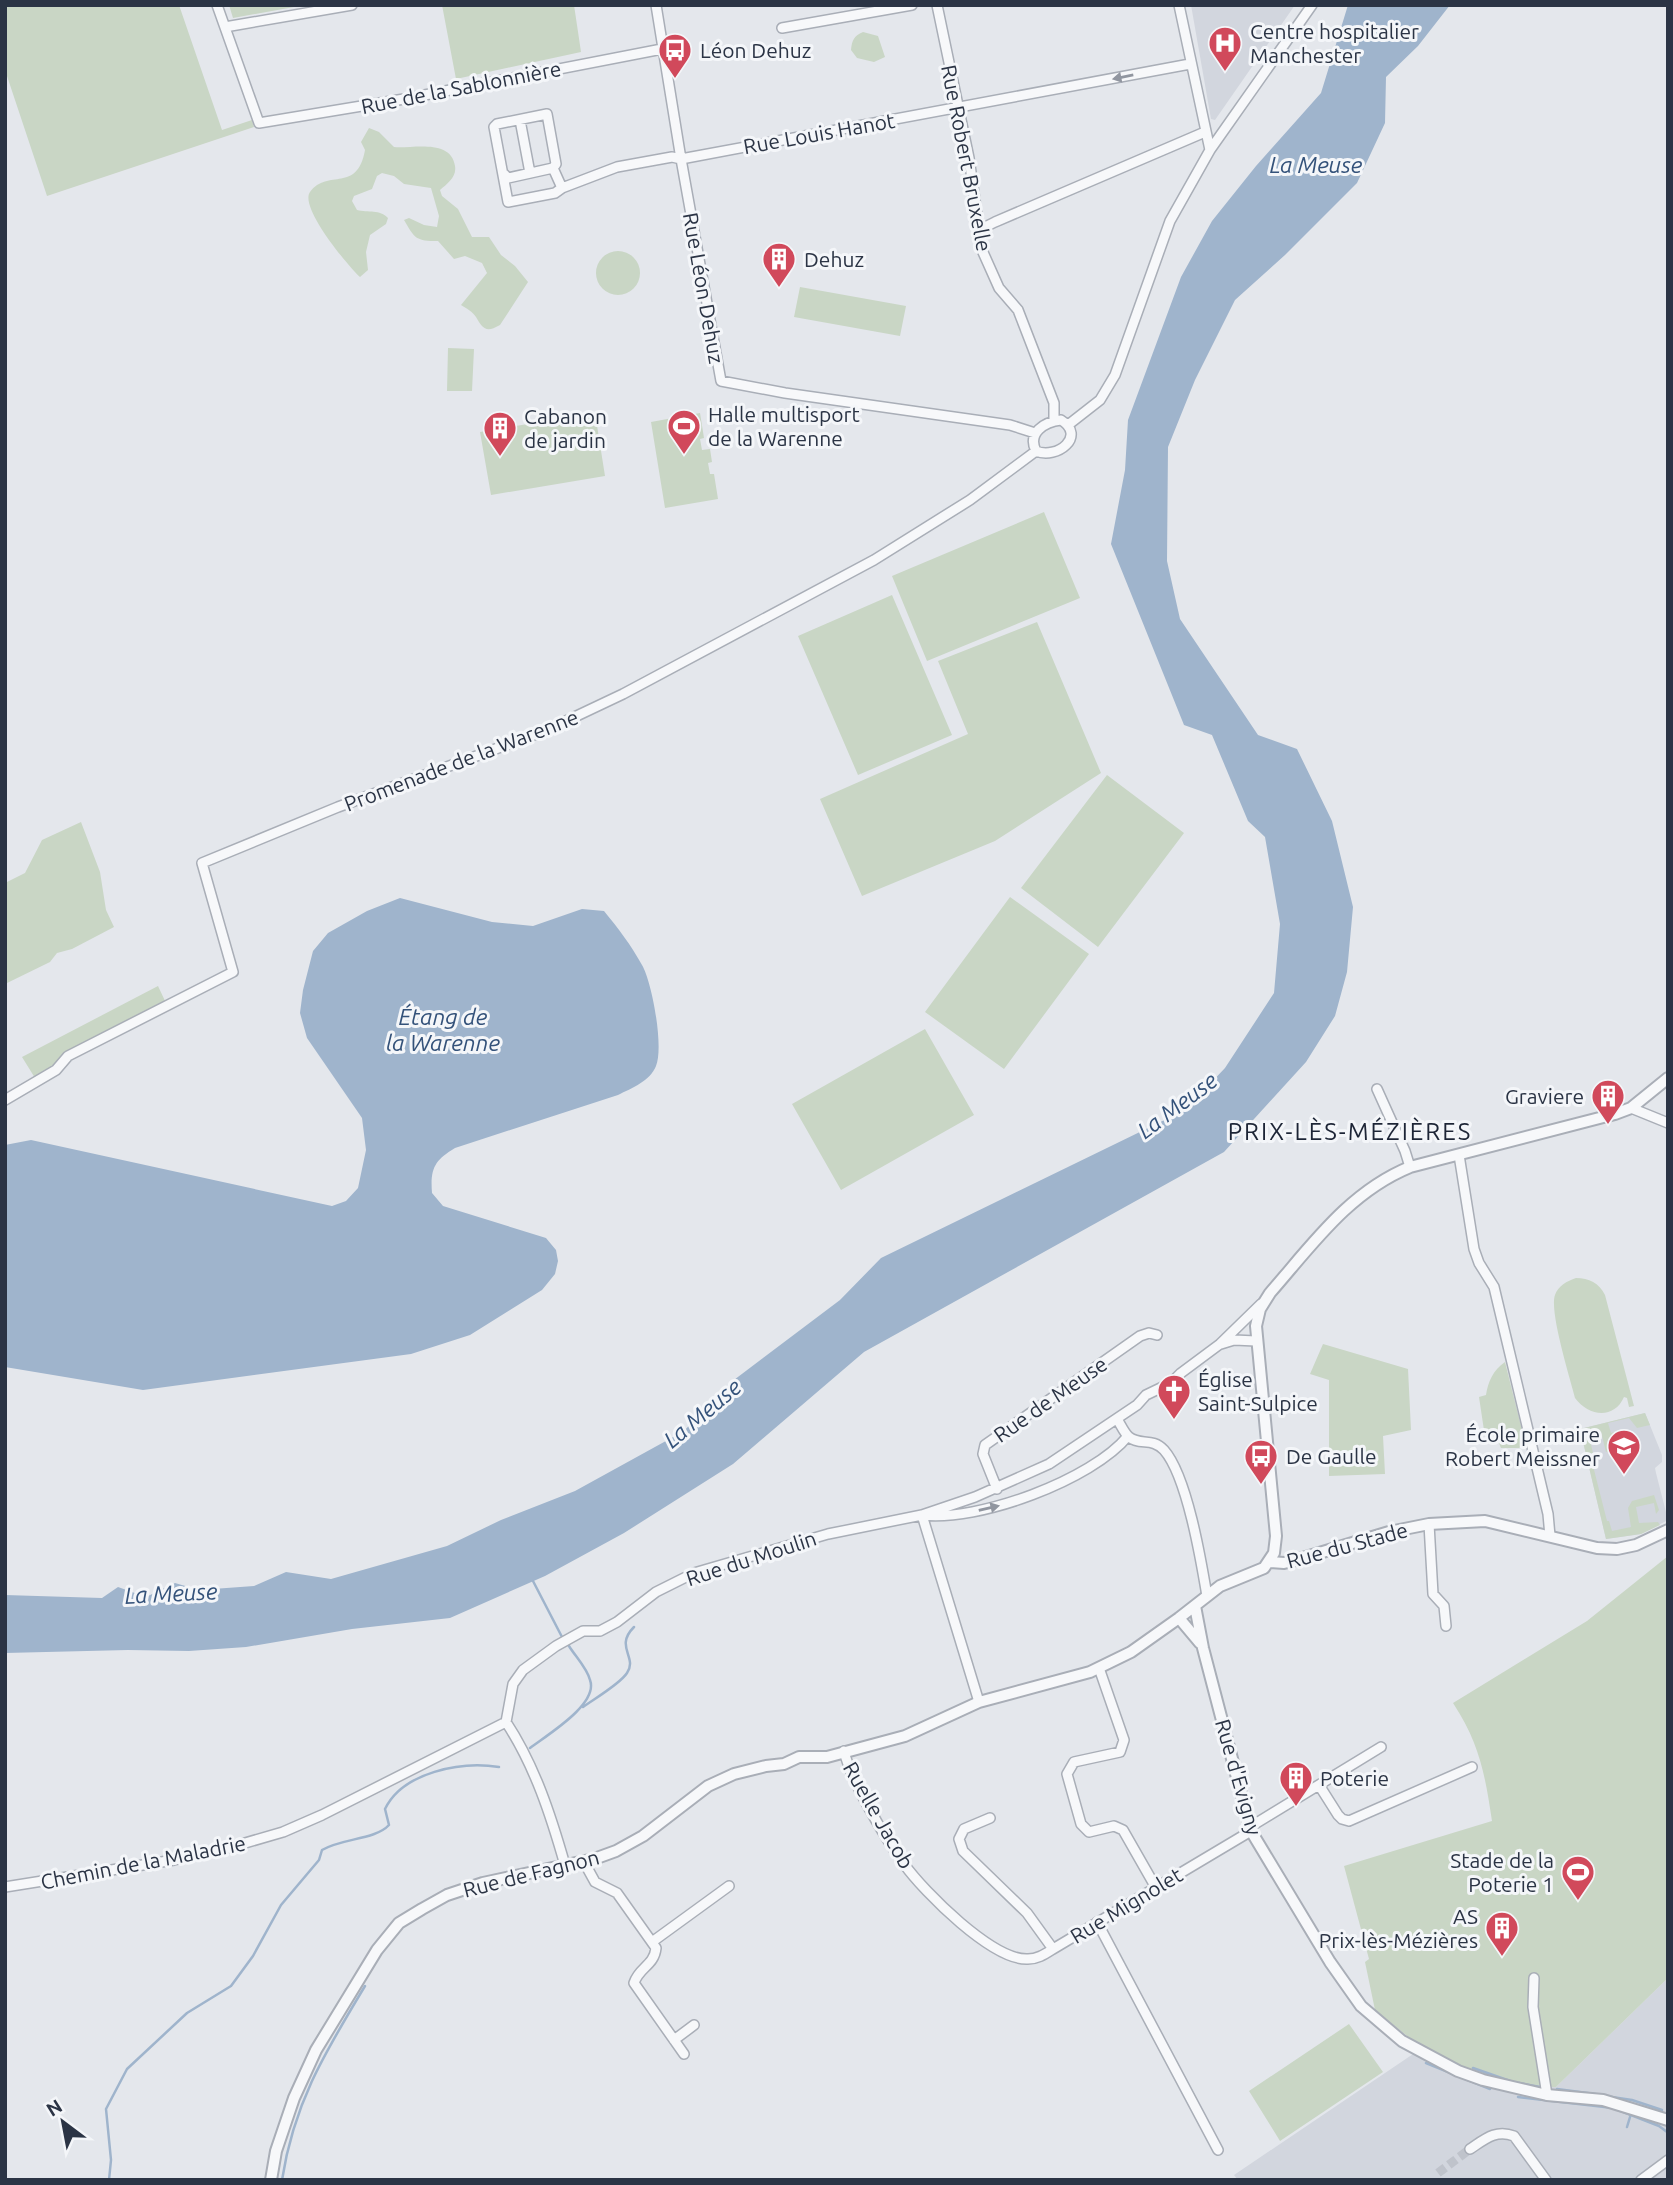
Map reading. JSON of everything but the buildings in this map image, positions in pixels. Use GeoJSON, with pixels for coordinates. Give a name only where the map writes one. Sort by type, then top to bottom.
{"type":"FeatureCollection","features":[{"type":"Feature","properties":{"kind":"street"},"geometry":{"type":"LineString","coordinates":[[217,5],[225,27],[352,5]]}},
{"type":"Feature","properties":{"kind":"street","name":"Rue Léon Dehuz"},"geometry":{"type":"LineString","coordinates":[[656,5],[721,381],[785,393],[1010,425],[1035,433]]}},
{"type":"Feature","properties":{"kind":"street"},"geometry":{"type":"LineString","coordinates":[[782,28],[912,5]]}},
{"type":"Feature","properties":{"kind":"street","name":"Rue Robert Bruxelle"},"geometry":{"type":"LineString","coordinates":[[937,5],[982,250],[999,288],[1018,310],[1054,403],[1054,421]]}},
{"type":"Feature","properties":{"kind":"street"},"geometry":{"type":"LineString","coordinates":[[1179,5],[1210,150]]}},
{"type":"Feature","properties":{"kind":"street"},"geometry":{"type":"LineString","coordinates":[[1068,425],[1100,400],[1115,375],[1170,221],[1210,150],[1312,5]]}},
{"type":"Feature","properties":{"kind":"street","name":"Rue de la Sablonnière"},"geometry":{"type":"LineString","coordinates":[[225,27],[260,123],[393,101],[662,49]]}},
{"type":"Feature","properties":{"kind":"street","name":"Rue Louis Hanot"},"geometry":{"type":"LineString","coordinates":[[503,174],[508,202],[555,193],[617,167],[672,157],[681,159],[1190,64]]}},
{"type":"Feature","properties":{"kind":"street"},"geometry":{"type":"LineString","coordinates":[[547,114],[556,164],[553,168],[508,178],[503,174],[494,127],[497,124],[520,120],[547,114]]}},
{"type":"Feature","properties":{"kind":"street"},"geometry":{"type":"LineString","coordinates":[[520,120],[530,173]]}},
{"type":"Feature","properties":{"kind":"street"},"geometry":{"type":"LineString","coordinates":[[981,236],[987,226],[995,222],[1205,132]]}},
{"type":"Feature","properties":{"kind":"street"},"geometry":{"type":"LineString","coordinates":[[553,168],[562,188]]}},
{"type":"Feature","properties":{"kind":"street"},"geometry":{"type":"LineString","coordinates":[[1061,420],[1068,425],[1070,440],[1064,447],[1045,455],[1036,451],[1033,440],[1035,433],[1054,421],[1061,420]]}},
{"type":"Feature","properties":{"kind":"street","name":"Promenade de la Warenne"},"geometry":{"type":"LineString","coordinates":[[5,1100],[56,1070],[68,1056],[233,972],[202,863],[338,807],[547,730],[623,694],[874,560],[970,500],[1036,451]]}},
{"type":"Feature","properties":{"kind":"street"},"geometry":{"type":"LineString","coordinates":[[1270,1562],[1276,1536],[1256,1333],[1264,1301],[1358,1196],[1383,1179],[1410,1167],[1615,1114],[1630,1108],[1668,1078]]}},
{"type":"Feature","properties":{"kind":"street"},"geometry":{"type":"LineString","coordinates":[[1377,1089],[1410,1167]]}},
{"type":"Feature","properties":{"kind":"street"},"geometry":{"type":"LineString","coordinates":[[1630,1108],[1668,1123]]}},
{"type":"Feature","properties":{"kind":"street"},"geometry":{"type":"LineString","coordinates":[[1459,1155],[1474,1249],[1494,1287],[1548,1514],[1549,1536]]}},
{"type":"Feature","properties":{"kind":"street","name":"Rue du Moulin"},"geometry":{"type":"LineString","coordinates":[[506,1723],[513,1684],[523,1670],[556,1646],[583,1631],[600,1631],[617,1622],[656,1592],[694,1573],[828,1534],[922,1515],[997,1489],[1060,1458],[1137,1405],[1146,1395],[1171,1383],[1220,1344],[1264,1301]]}},
{"type":"Feature","properties":{"kind":"street"},"geometry":{"type":"LineString","coordinates":[[1233,1332],[1256,1333]]}},
{"type":"Feature","properties":{"kind":"street"},"geometry":{"type":"LineString","coordinates":[[1220,1344],[1256,1333]]}},
{"type":"Feature","properties":{"kind":"street","name":"Rue de Meuse"},"geometry":{"type":"LineString","coordinates":[[997,1489],[983,1454],[985,1445],[1140,1336],[1157,1335]]}},
{"type":"Feature","properties":{"kind":"street"},"geometry":{"type":"LineString","coordinates":[[1117,1419],[1128,1436],[1152,1441],[1171,1461],[1182,1486],[1207,1596]]}},
{"type":"Feature","properties":{"kind":"street","name":"Rue du Moulin"},"geometry":{"type":"LineString","coordinates":[[922,1515],[942,1518],[992,1508],[1034,1494],[1107,1457],[1128,1436]]}},
{"type":"Feature","properties":{"kind":"street"},"geometry":{"type":"LineString","coordinates":[[922,1515],[979,1702]]}},
{"type":"Feature","properties":{"kind":"street","name":"Rue du Stade"},"geometry":{"type":"LineString","coordinates":[[1195,1606],[1225,1583],[1260,1571],[1270,1562],[1284,1563],[1389,1532],[1429,1524],[1485,1521],[1597,1548],[1617,1549],[1636,1545],[1668,1530]]}},
{"type":"Feature","properties":{"kind":"street","name":"Rue du Stade"},"geometry":{"type":"LineString","coordinates":[[1429,1524],[1433,1594],[1444,1606],[1446,1626]]}},
{"type":"Feature","properties":{"kind":"street","name":"Rue de Fagnon"},"geometry":{"type":"LineString","coordinates":[[271,2180],[276,2151],[294,2098],[316,2050],[377,1950],[399,1923],[447,1895],[483,1883],[584,1861],[615,1851],[643,1836],[694,1796],[721,1779],[799,1758],[827,1757],[905,1736],[979,1702],[1099,1668],[1131,1652],[1195,1606]]}},
{"type":"Feature","properties":{"kind":"street","name":"Rue d'Evigny"},"geometry":{"type":"LineString","coordinates":[[1195,1606],[1203,1648],[1251,1829],[1268,1862],[1338,1976],[1361,2006],[1402,2041],[1458,2071],[1503,2086],[1547,2095],[1603,2100],[1668,2120]]}},
{"type":"Feature","properties":{"kind":"street","name":"Rue d'Evigny"},"geometry":{"type":"LineString","coordinates":[[1179,1618],[1203,1648]]}},
{"type":"Feature","properties":{"kind":"street"},"geometry":{"type":"LineString","coordinates":[[1099,1668],[1124,1740],[1120,1752],[1074,1762],[1068,1774],[1081,1824],[1089,1832],[1115,1826],[1123,1830],[1155,1886]]}},
{"type":"Feature","properties":{"kind":"street"},"geometry":{"type":"LineString","coordinates":[[506,1723],[535,1777],[565,1865]]}},
{"type":"Feature","properties":{"kind":"street","name":"Chemin de la Maladrie"},"geometry":{"type":"LineString","coordinates":[[5,1887],[174,1860],[283,1832],[506,1723]]}},
{"type":"Feature","properties":{"kind":"street","name":"Rue Mignolet"},"geometry":{"type":"LineString","coordinates":[[990,1818],[964,1829],[959,1839],[960,1845],[1027,1913],[1053,1950],[1381,1747]]}},
{"type":"Feature","properties":{"kind":"street","name":"Ruelle Jacob"},"geometry":{"type":"LineString","coordinates":[[844,1751],[854,1776],[905,1866],[942,1906],[979,1938],[1009,1956],[1028,1959],[1041,1957],[1053,1950]]}},
{"type":"Feature","properties":{"kind":"street"},"geometry":{"type":"LineString","coordinates":[[1319,1785],[1342,1819],[1349,1821],[1472,1768]]}},
{"type":"Feature","properties":{"kind":"street"},"geometry":{"type":"LineString","coordinates":[[584,1861],[595,1882],[617,1893],[656,1948],[655,1959],[636,1976],[634,1983],[684,2054]]}},
{"type":"Feature","properties":{"kind":"street"},"geometry":{"type":"LineString","coordinates":[[652,1942],[729,1886]]}},
{"type":"Feature","properties":{"kind":"street"},"geometry":{"type":"LineString","coordinates":[[1097,1922],[1218,2150]]}},
{"type":"Feature","properties":{"kind":"street"},"geometry":{"type":"LineString","coordinates":[[1534,1978],[1533,2007],[1547,2095]]}},
{"type":"Feature","properties":{"kind":"street"},"geometry":{"type":"LineString","coordinates":[[674,2040],[694,2025]]}},
{"type":"Feature","properties":{"kind":"street"},"geometry":{"type":"LineString","coordinates":[[1470,2149],[1496,2133],[1507,2133],[1514,2136],[1546,2180]]}},
{"type":"Feature","properties":{"kind":"street"},"geometry":{"type":"LineString","coordinates":[[1641,2180],[1668,2160]]}},
{"type":"Feature","properties":{"kind":"shaded area","name":"Centre hospitalier Manchester"},"geometry":{"type":"Polygon","coordinates":[[[1191,5],[1295,5],[1215,120],[1211,119],[1191,5]]]}},
{"type":"Feature","properties":{"kind":"shaded area","name":"École primaire Robert Meissner"},"geometry":{"type":"Polygon","coordinates":[[[1645,1413],[1662,1455],[1662,1462],[1655,1468],[1668,1520],[1641,1534],[1606,1539],[1580,1429],[1645,1413]]]}},
{"type":"Feature","properties":{"kind":"shaded area"},"geometry":{"type":"Polygon","coordinates":[[[1668,1978],[1668,2180],[1238,2180],[1234,2175],[1422,2048],[1556,2087],[1668,1978]]]}},
{"type":"Feature","properties":{"kind":"green space"},"geometry":{"type":"Polygon","coordinates":[[[5,5],[179,5],[222,130],[252,120],[254,127],[47,196],[5,70],[5,5]]]}},
{"type":"Feature","properties":{"kind":"green space"},"geometry":{"type":"Polygon","coordinates":[[[229,5],[305,5],[233,18],[229,5]]]}},
{"type":"Feature","properties":{"kind":"green space"},"geometry":{"type":"Polygon","coordinates":[[[442,5],[574,5],[581,52],[456,79],[442,5]]]}},
{"type":"Feature","properties":{"kind":"green space"},"geometry":{"type":"Polygon","coordinates":[[[863,32],[878,36],[885,57],[874,62],[857,58],[851,50],[852,44],[863,32]]]}},
{"type":"Feature","properties":{"kind":"green space"},"geometry":{"type":"Polygon","coordinates":[[[369,128],[379,132],[394,147],[438,148],[452,157],[454,174],[440,190],[442,196],[458,209],[472,237],[489,237],[501,255],[515,266],[528,282],[500,325],[491,329],[485,328],[473,313],[461,305],[487,273],[482,263],[465,256],[454,259],[438,241],[417,238],[404,220],[409,218],[437,227],[439,216],[431,188],[404,184],[394,176],[382,173],[377,176],[372,189],[354,196],[352,201],[357,210],[378,212],[388,218],[386,224],[370,235],[366,252],[368,270],[360,277],[326,236],[311,210],[308,200],[310,192],[317,185],[356,172],[365,150],[361,142],[369,128]]]}},
{"type":"Feature","properties":{"kind":"green space"},"geometry":{"type":"Polygon","coordinates":[[[618,251],[627,252],[634,257],[639,264],[639,282],[634,289],[627,294],[618,295],[609,294],[602,289],[597,282],[596,273],[597,264],[602,257],[609,252],[618,251]]]}},
{"type":"Feature","properties":{"kind":"green space"},"geometry":{"type":"Polygon","coordinates":[[[800,287],[906,306],[900,336],[794,317],[800,287]]]}},
{"type":"Feature","properties":{"kind":"green space"},"geometry":{"type":"Polygon","coordinates":[[[448,348],[474,349],[472,391],[447,391],[448,348]]]}},
{"type":"Feature","properties":{"kind":"green space"},"geometry":{"type":"Polygon","coordinates":[[[595,413],[605,476],[491,495],[480,432],[595,413]]]}},
{"type":"Feature","properties":{"kind":"green space","name":"Halle multisport de la Warenne"},"geometry":{"type":"Polygon","coordinates":[[[700,413],[704,438],[700,439],[702,450],[710,449],[712,462],[708,463],[710,474],[714,474],[718,499],[665,508],[651,422],[700,413]]]}},
{"type":"Feature","properties":{"kind":"green space"},"geometry":{"type":"Polygon","coordinates":[[[1044,512],[1080,598],[927,661],[892,576],[1044,512]]]}},
{"type":"Feature","properties":{"kind":"green space"},"geometry":{"type":"Polygon","coordinates":[[[892,595],[952,735],[858,775],[798,636],[892,595]]]}},
{"type":"Feature","properties":{"kind":"green space"},"geometry":{"type":"Polygon","coordinates":[[[1037,622],[1101,773],[995,841],[862,896],[820,799],[968,734],[938,661],[1037,622]]]}},
{"type":"Feature","properties":{"kind":"green space"},"geometry":{"type":"Polygon","coordinates":[[[1107,775],[1184,833],[1098,947],[1021,888],[1107,775]]]}},
{"type":"Feature","properties":{"kind":"green space"},"geometry":{"type":"Polygon","coordinates":[[[81,822],[100,872],[106,910],[114,927],[72,949],[57,953],[50,962],[5,984],[5,883],[25,873],[42,840],[81,822]]]}},
{"type":"Feature","properties":{"kind":"green space"},"geometry":{"type":"Polygon","coordinates":[[[1010,897],[1089,954],[1004,1069],[925,1012],[1010,897]]]}},
{"type":"Feature","properties":{"kind":"green space"},"geometry":{"type":"Polygon","coordinates":[[[158,986],[166,1003],[35,1078],[22,1057],[158,986]]]}},
{"type":"Feature","properties":{"kind":"green space"},"geometry":{"type":"Polygon","coordinates":[[[925,1029],[974,1115],[841,1190],[792,1104],[925,1029]]]}},
{"type":"Feature","properties":{"kind":"green space"},"geometry":{"type":"Polygon","coordinates":[[[1576,1278],[1593,1282],[1605,1295],[1634,1406],[1629,1407],[1627,1398],[1624,1397],[1614,1409],[1601,1413],[1587,1409],[1575,1398],[1557,1329],[1554,1303],[1558,1289],[1576,1278]]]}},
{"type":"Feature","properties":{"kind":"green space"},"geometry":{"type":"Polygon","coordinates":[[[1323,1344],[1408,1369],[1411,1430],[1383,1436],[1385,1474],[1329,1476],[1329,1380],[1310,1374],[1323,1344]]]}},
{"type":"Feature","properties":{"kind":"green space"},"geometry":{"type":"Polygon","coordinates":[[[1505,1362],[1525,1442],[1519,1448],[1501,1448],[1496,1436],[1485,1437],[1479,1397],[1486,1395],[1492,1377],[1505,1362]]]}},
{"type":"Feature","properties":{"kind":"green space"},"geometry":{"type":"Polygon","coordinates":[[[1645,1413],[1650,1425],[1637,1428],[1629,1418],[1608,1423],[1611,1433],[1615,1432],[1617,1442],[1613,1443],[1614,1450],[1606,1452],[1601,1432],[1589,1436],[1593,1453],[1590,1454],[1612,1531],[1631,1527],[1628,1508],[1632,1501],[1654,1495],[1659,1510],[1656,1514],[1654,1503],[1636,1507],[1639,1523],[1658,1522],[1660,1525],[1641,1534],[1606,1539],[1580,1429],[1645,1413]]]}},
{"type":"Feature","properties":{"kind":"green space"},"geometry":{"type":"Polygon","coordinates":[[[1668,1556],[1668,1978],[1556,2087],[1533,2088],[1471,2072],[1422,2048],[1375,2010],[1365,1962],[1369,1959],[1344,1866],[1492,1821],[1480,1760],[1470,1732],[1453,1703],[1587,1621],[1668,1556]]]}},
{"type":"Feature","properties":{"kind":"green space"},"geometry":{"type":"Polygon","coordinates":[[[1349,2024],[1383,2072],[1280,2141],[1249,2091],[1349,2024]]]}},
{"type":"Feature","properties":{"kind":"water","name":"La Meuse"},"geometry":{"type":"Polygon","coordinates":[[[1348,5],[1450,5],[1418,46],[1386,77],[1385,123],[1357,183],[1285,255],[1235,300],[1195,380],[1168,447],[1167,561],[1180,619],[1258,735],[1297,749],[1332,821],[1353,907],[1347,972],[1335,1016],[1306,1062],[1224,1152],[864,1352],[733,1464],[624,1533],[545,1576],[450,1618],[352,1629],[246,1647],[189,1651],[5,1653],[5,1595],[102,1598],[118,1587],[146,1597],[175,1583],[199,1590],[254,1586],[286,1572],[331,1579],[447,1546],[501,1520],[575,1491],[684,1431],[726,1386],[840,1300],[881,1258],[1185,1110],[1225,1068],[1274,993],[1280,924],[1265,837],[1248,821],[1212,735],[1184,725],[1111,544],[1125,470],[1128,420],[1181,277],[1212,221],[1256,166],[1321,93],[1348,5]]]}},
{"type":"Feature","properties":{"kind":"water","name":"Étang de la Warenne"},"geometry":{"type":"Polygon","coordinates":[[[400,898],[492,922],[533,926],[582,909],[604,911],[629,944],[646,973],[656,1015],[659,1045],[656,1066],[650,1076],[618,1095],[455,1148],[438,1161],[433,1171],[432,1193],[443,1206],[546,1238],[556,1250],[558,1261],[555,1274],[542,1290],[470,1335],[411,1354],[143,1390],[5,1367],[5,1145],[31,1140],[332,1206],[346,1201],[358,1188],[366,1150],[362,1118],[307,1038],[300,1013],[303,990],[313,951],[328,933],[367,911],[400,898]]]}},
{"type":"Feature","properties":{"kind":"waterway"},"geometry":{"type":"LineString","coordinates":[[533,1581],[562,1637]]}},
{"type":"Feature","properties":{"kind":"waterway"},"geometry":{"type":"LineString","coordinates":[[583,1707],[627,1673],[630,1662],[626,1640],[634,1627]]}},
{"type":"Feature","properties":{"kind":"waterway"},"geometry":{"type":"LineString","coordinates":[[530,1748],[570,1718],[587,1699],[591,1689],[586,1671],[569,1646]]}},
{"type":"Feature","properties":{"kind":"waterway"},"geometry":{"type":"LineString","coordinates":[[109,2180],[111,2160],[106,2109],[127,2069],[187,2013],[231,1986],[253,1956],[281,1905],[319,1860],[322,1850],[383,1830],[389,1825],[385,1809],[394,1796],[419,1778],[451,1768],[499,1767]]}},
{"type":"Feature","properties":{"kind":"waterway"},"geometry":{"type":"LineString","coordinates":[[282,2180],[287,2152],[303,2101],[325,2055],[365,1986]]}},
{"type":"Feature","properties":{"kind":"waterway"},"geometry":{"type":"LineString","coordinates":[[1426,2063],[1490,2089]]}},
{"type":"Feature","properties":{"kind":"waterway"},"geometry":{"type":"LineString","coordinates":[[1473,2068],[1513,2082]]}},
{"type":"Feature","properties":{"kind":"waterway"},"geometry":{"type":"LineString","coordinates":[[1519,2083],[1540,2087]]}},
{"type":"Feature","properties":{"kind":"waterway"},"geometry":{"type":"LineString","coordinates":[[1557,2089],[1595,2094]]}},
{"type":"Feature","properties":{"kind":"waterway"},"geometry":{"type":"LineString","coordinates":[[1605,2096],[1632,2100],[1662,2110]]}},
{"type":"Feature","properties":{"kind":"waterway"},"geometry":{"type":"LineString","coordinates":[[1518,2097],[1613,2108],[1659,2126],[1667,2132]]}},
{"type":"Feature","properties":{"kind":"waterway"},"geometry":{"type":"LineString","coordinates":[[1627,2127],[1630,2117]]}},
{"type":"Feature","properties":{"kind":"tunnel"},"geometry":{"type":"LineString","coordinates":[[1438,2173],[1470,2149]]}},
{"type":"Feature","properties":{"kind":"place","name":"Centre hospitalier Manchester"},"geometry":{"type":"Point","coordinates":[1225,73]}},
{"type":"Feature","properties":{"kind":"place","name":"Léon Dehuz"},"geometry":{"type":"Point","coordinates":[675,80]}},
{"type":"Feature","properties":{"kind":"place","name":"Dehuz"},"geometry":{"type":"Point","coordinates":[779,289]}},
{"type":"Feature","properties":{"kind":"place","name":"Halle multisport de la Warenne"},"geometry":{"type":"Point","coordinates":[684,456]}},
{"type":"Feature","properties":{"kind":"place","name":"Cabanon de jardin"},"geometry":{"type":"Point","coordinates":[500,458]}},
{"type":"Feature","properties":{"kind":"place","name":"Graviere"},"geometry":{"type":"Point","coordinates":[1608,1126]}},
{"type":"Feature","properties":{"kind":"place","name":"Église Saint-Sulpice"},"geometry":{"type":"Point","coordinates":[1174,1421]}},
{"type":"Feature","properties":{"kind":"place","name":"École primaire Robert Meissner"},"geometry":{"type":"Point","coordinates":[1624,1476]}},
{"type":"Feature","properties":{"kind":"place","name":"De Gaulle"},"geometry":{"type":"Point","coordinates":[1261,1486]}},
{"type":"Feature","properties":{"kind":"place","name":"Poterie"},"geometry":{"type":"Point","coordinates":[1296,1808]}},
{"type":"Feature","properties":{"kind":"place","name":"Stade de la Poterie 1"},"geometry":{"type":"Point","coordinates":[1578,1902]}},
{"type":"Feature","properties":{"kind":"place","name":"AS Prix-lès-Mézières"},"geometry":{"type":"Point","coordinates":[1502,1958]}},
{"type":"Feature","properties":{"kind":"district","name":"PRIX-LÈS-MÉZIÈRES"},"geometry":{"type":"Point","coordinates":[1350,1131]}}]}
